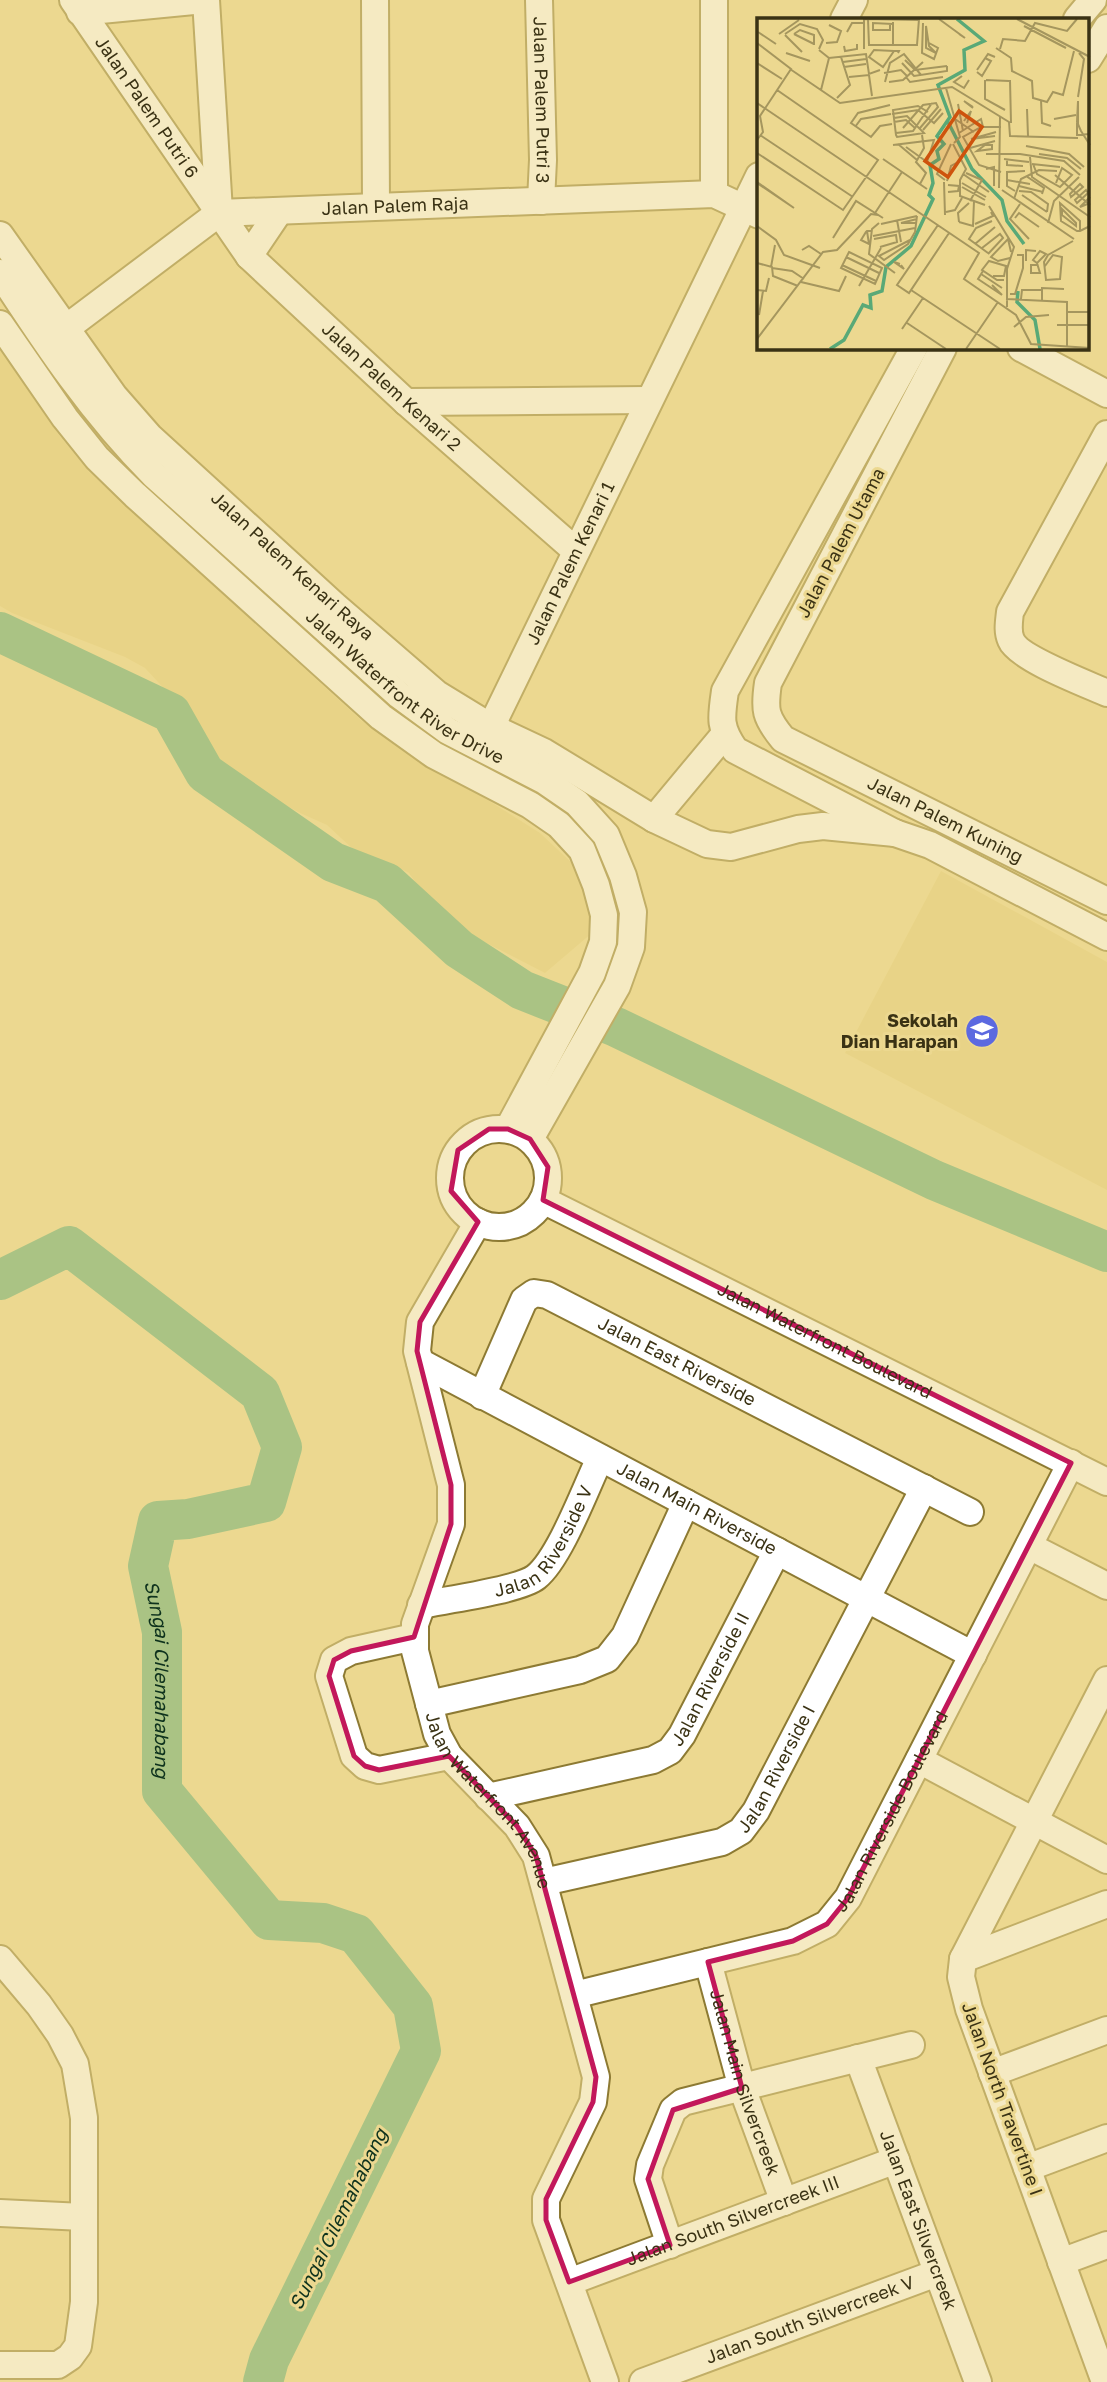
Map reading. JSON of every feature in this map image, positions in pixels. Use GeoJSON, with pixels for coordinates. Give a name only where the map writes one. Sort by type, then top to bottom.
{"type":"FeatureCollection","features":[{"type":"Feature","properties":{"kind":"street"},"geometry":{"type":"LineString","coordinates":[[65,329],[219,213],[205,0],[76,6]]}},
{"type":"Feature","properties":{"kind":"street"},"geometry":{"type":"LineString","coordinates":[[374,0],[376,206]]}},
{"type":"Feature","properties":{"kind":"street","name":"Jalan Palem Putri 3"},"geometry":{"type":"LineString","coordinates":[[539,0],[541,201]]}},
{"type":"Feature","properties":{"kind":"street"},"geometry":{"type":"LineString","coordinates":[[714,0],[714,194]]}},
{"type":"Feature","properties":{"kind":"street"},"geometry":{"type":"LineString","coordinates":[[845,18],[854,0]]}},
{"type":"Feature","properties":{"kind":"street","name":"Jalan Palem Putri 6"},"geometry":{"type":"LineString","coordinates":[[76,6],[219,213]]}},
{"type":"Feature","properties":{"kind":"street"},"geometry":{"type":"LineString","coordinates":[[1090,56],[1107,28]]}},
{"type":"Feature","properties":{"kind":"street","name":"Jalan Palem Kenari 1"},"geometry":{"type":"LineString","coordinates":[[491,727],[648,400],[750,211],[757,184]]}},
{"type":"Feature","properties":{"kind":"street","name":"Jalan Palem Raja"},"geometry":{"type":"LineString","coordinates":[[219,213],[278,213],[376,206],[714,194],[750,211]]}},
{"type":"Feature","properties":{"kind":"street","name":"Jalan Palem Kenari 2"},"geometry":{"type":"LineString","coordinates":[[219,213],[248,256],[406,401],[576,551]]}},
{"type":"Feature","properties":{"kind":"street"},"geometry":{"type":"LineString","coordinates":[[248,256],[278,213]]}},
{"type":"Feature","properties":{"kind":"street","name":"Jalan Palem Kenari Raya"},"geometry":{"type":"LineString","coordinates":[[0,235],[114,396],[181,467],[437,694],[491,727],[544,752],[654,820]]}},
{"type":"Feature","properties":{"kind":"street","name":"Jalan Waterfront River Drive"},"geometry":{"type":"LineString","coordinates":[[0,274],[88,401],[118,439],[154,475],[399,695],[448,731],[545,781],[577,803],[606,835],[623,876],[633,912],[631,947],[617,986],[576,1059],[519,1134]]}},
{"type":"Feature","properties":{"kind":"street","name":"Jalan Waterfront River Drive"},"geometry":{"type":"LineString","coordinates":[[0,324],[65,418],[97,458],[135,495],[381,717],[434,755],[530,805],[559,825],[582,850],[596,884],[604,915],[603,942],[592,973],[552,1046],[519,1134]]}},
{"type":"Feature","properties":{"kind":"street","name":"Jalan Palem Utama"},"geometry":{"type":"LineString","coordinates":[[722,727],[725,691],[913,350]]}},
{"type":"Feature","properties":{"kind":"street","name":"Jalan Palem Utama"},"geometry":{"type":"LineString","coordinates":[[783,739],[769,722],[764,706],[768,683],[942,350]]}},
{"type":"Feature","properties":{"kind":"street"},"geometry":{"type":"LineString","coordinates":[[1025,350],[1107,394]]}},
{"type":"Feature","properties":{"kind":"street"},"geometry":{"type":"LineString","coordinates":[[406,401],[648,400]]}},
{"type":"Feature","properties":{"kind":"street"},"geometry":{"type":"LineString","coordinates":[[1107,434],[1010,612],[1008,629],[1011,642],[1024,654],[1107,693]]}},
{"type":"Feature","properties":{"kind":"street"},"geometry":{"type":"LineString","coordinates":[[654,820],[722,727]]}},
{"type":"Feature","properties":{"kind":"street","name":"Jalan Palem Kuning"},"geometry":{"type":"LineString","coordinates":[[722,727],[735,750],[895,834],[930,845],[1107,937]]}},
{"type":"Feature","properties":{"kind":"street","name":"Jalan Palem Kuning"},"geometry":{"type":"LineString","coordinates":[[783,739],[1107,901]]}},
{"type":"Feature","properties":{"kind":"street","name":"Jalan Palem Kuning"},"geometry":{"type":"LineString","coordinates":[[654,820],[706,844],[731,847],[799,829],[823,826],[895,834]]}},
{"type":"Feature","properties":{"kind":"street"},"geometry":{"type":"LineString","coordinates":[[489,1129],[519,1134],[541,1151],[548,1167],[548,1184],[543,1200],[531,1215],[515,1224],[496,1227],[478,1222],[461,1209],[452,1191],[450,1170],[458,1150],[471,1137],[489,1129]]}},
{"type":"Feature","properties":{"kind":"street","name":"Jalan Waterfront Boulevard"},"geometry":{"type":"LineString","coordinates":[[543,1200],[1107,1482]]}},
{"type":"Feature","properties":{"kind":"street","name":"Jalan Waterfront Avenue"},"geometry":{"type":"LineString","coordinates":[[478,1222],[420,1322],[417,1351],[451,1485],[451,1524],[415,1624],[415,1651],[437,1734],[449,1756],[517,1826],[537,1856],[596,2077],[593,2102],[546,2199],[547,2220],[605,2382]]}},
{"type":"Feature","properties":{"kind":"street","name":"Jalan East Riverside"},"geometry":{"type":"LineString","coordinates":[[482,1396],[523,1300],[534,1293],[547,1294],[970,1512]]}},
{"type":"Feature","properties":{"kind":"street","name":"Jalan Main Riverside"},"geometry":{"type":"LineString","coordinates":[[420,1362],[973,1655]]}},
{"type":"Feature","properties":{"kind":"street","name":"Jalan Riverside V"},"geometry":{"type":"LineString","coordinates":[[421,1605],[517,1586],[536,1578],[552,1559],[600,1458]]}},
{"type":"Feature","properties":{"kind":"street","name":"Jalan Riverside Boulevard"},"geometry":{"type":"LineString","coordinates":[[574,1995],[793,1941],[827,1924],[848,1898],[1071,1463]]}},
{"type":"Feature","properties":{"kind":"street"},"geometry":{"type":"LineString","coordinates":[[866,1598],[924,1489]]}},
{"type":"Feature","properties":{"kind":"street"},"geometry":{"type":"LineString","coordinates":[[429,1704],[580,1670],[607,1659],[625,1636],[686,1503]]}},
{"type":"Feature","properties":{"kind":"street"},"geometry":{"type":"LineString","coordinates":[[1029,1546],[1107,1587]]}},
{"type":"Feature","properties":{"kind":"street","name":"Jalan Riverside II"},"geometry":{"type":"LineString","coordinates":[[488,1797],[653,1760],[670,1752],[682,1735],[777,1551]]}},
{"type":"Feature","properties":{"kind":"street","name":"Jalan Riverside I"},"geometry":{"type":"LineString","coordinates":[[544,1882],[722,1842],[741,1831],[756,1811],[866,1598]]}},
{"type":"Feature","properties":{"kind":"street"},"geometry":{"type":"LineString","coordinates":[[414,1637],[351,1651],[334,1660],[329,1676],[354,1756],[365,1766],[379,1770],[449,1756]]}},
{"type":"Feature","properties":{"kind":"street","name":"Jalan North Travertine I"},"geometry":{"type":"LineString","coordinates":[[1105,2382],[1101,2353],[1061,2262],[968,2009],[961,1977],[963,1959],[1034,1821],[1098,1718],[1107,1680]]}},
{"type":"Feature","properties":{"kind":"street"},"geometry":{"type":"LineString","coordinates":[[919,1760],[1107,1860]]}},
{"type":"Feature","properties":{"kind":"street"},"geometry":{"type":"LineString","coordinates":[[963,1959],[1107,1904]]}},
{"type":"Feature","properties":{"kind":"street"},"geometry":{"type":"LineString","coordinates":[[0,1959],[39,2005],[60,2035],[75,2064],[84,2118],[83,2302],[78,2346],[70,2357],[58,2365],[0,2365]]}},
{"type":"Feature","properties":{"kind":"street","name":"Jalan Main Silvercreek"},"geometry":{"type":"LineString","coordinates":[[708,1962],[741,2088],[784,2202]]}},
{"type":"Feature","properties":{"kind":"street"},"geometry":{"type":"LineString","coordinates":[[992,2073],[1107,2030]]}},
{"type":"Feature","properties":{"kind":"street"},"geometry":{"type":"LineString","coordinates":[[670,2245],[648,2179],[650,2165],[673,2110],[682,2102],[911,2045]]}},
{"type":"Feature","properties":{"kind":"street","name":"Jalan East Silvercreek"},"geometry":{"type":"LineString","coordinates":[[858,2058],[978,2382]]}},
{"type":"Feature","properties":{"kind":"street"},"geometry":{"type":"LineString","coordinates":[[1027,2168],[1107,2138]]}},
{"type":"Feature","properties":{"kind":"street","name":"Jalan South Silvercreek III"},"geometry":{"type":"LineString","coordinates":[[569,2282],[896,2160]]}},
{"type":"Feature","properties":{"kind":"street"},"geometry":{"type":"LineString","coordinates":[[0,2213],[83,2217]]}},
{"type":"Feature","properties":{"kind":"street"},"geometry":{"type":"LineString","coordinates":[[1061,2262],[1107,2245]]}},
{"type":"Feature","properties":{"kind":"street","name":"Jalan South Silvercreek V"},"geometry":{"type":"LineString","coordinates":[[643,2382],[937,2273]]}},
{"type":"Feature","properties":{"kind":"highlighted area"},"geometry":{"type":"Polygon","coordinates":[[[489,1129],[508,1129],[530,1139],[548,1167],[543,1200],[1071,1463],[848,1898],[827,1924],[793,1941],[708,1962],[742,2088],[673,2110],[648,2179],[670,2245],[569,2282],[546,2220],[546,2199],[593,2102],[596,2077],[536,1856],[517,1826],[449,1756],[379,1770],[365,1766],[354,1756],[329,1676],[334,1660],[351,1651],[414,1637],[451,1524],[451,1485],[417,1351],[420,1322],[478,1222],[451,1191],[458,1150],[489,1129]]]}},
{"type":"Feature","properties":{"kind":"shaded area"},"geometry":{"type":"Polygon","coordinates":[[[0,349],[59,435],[89,472],[362,721],[540,833],[572,863],[589,899],[592,933],[545,973],[459,929],[423,893],[409,873],[397,867],[373,863],[355,851],[327,825],[241,781],[216,764],[197,743],[170,695],[145,668],[125,657],[0,606],[0,349]]]}},
{"type":"Feature","properties":{"kind":"shaded area","name":"Sekolah Dian Harapan"},"geometry":{"type":"Polygon","coordinates":[[[941,871],[1107,962],[1107,1190],[845,1053],[941,871]]]}},
{"type":"Feature","properties":{"kind":"waterway"},"geometry":{"type":"LineString","coordinates":[[0,632],[171,713],[205,773],[333,862],[387,883],[459,949],[522,990],[616,1027],[934,1180],[1107,1252]]}},
{"type":"Feature","properties":{"kind":"waterway","name":"Sungai Cilemahabang"},"geometry":{"type":"LineString","coordinates":[[0,1280],[69,1246],[260,1393],[282,1447],[266,1502],[188,1519],[158,1521],[148,1566],[162,1632],[162,1791],[269,1920],[323,1923],[356,1934],[413,2006],[421,2051],[269,2360],[263,2382]]}},
{"type":"Feature","properties":{"kind":"place","name":"Sekolah Dian Harapan"},"geometry":{"type":"Point","coordinates":[982,1031]}}]}
